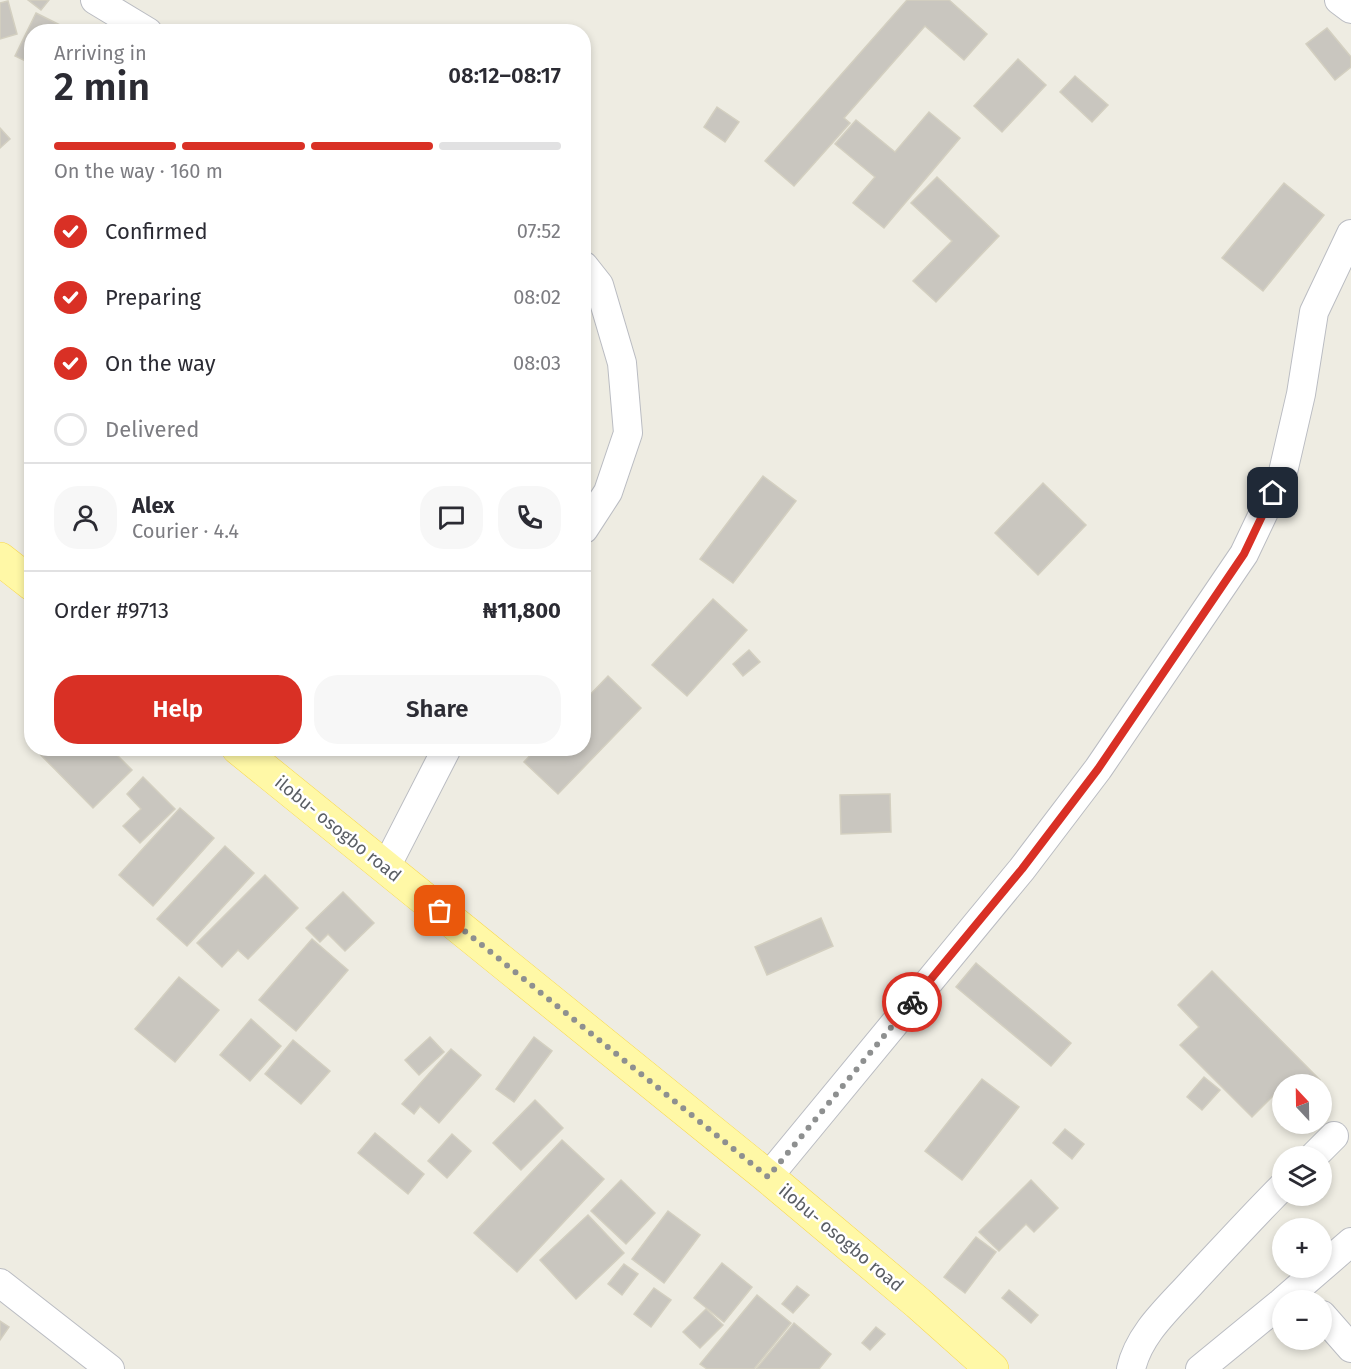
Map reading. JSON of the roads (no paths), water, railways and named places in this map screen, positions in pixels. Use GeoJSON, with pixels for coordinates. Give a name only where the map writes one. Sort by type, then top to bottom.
{"type":"FeatureCollection","features":[{"type":"Feature","properties":{"kind":"main road"},"geometry":{"type":"LineString","coordinates":[[0,559],[24,578]]}},
{"type":"Feature","properties":{"kind":"main road","name":"ilobu- osogbo road"},"geometry":{"type":"LineString","coordinates":[[248,756],[768,1177],[918,1303],[992,1369]]}},
{"type":"Feature","properties":{"kind":"street"},"geometry":{"type":"LineString","coordinates":[[96,0],[135,24]]}},
{"type":"Feature","properties":{"kind":"street"},"geometry":{"type":"LineString","coordinates":[[1339,0],[1351,9]]}},
{"type":"Feature","properties":{"kind":"street"},"geometry":{"type":"LineString","coordinates":[[768,1177],[1029,860],[1098,769],[1244,554],[1282,472],[1300,394],[1314,312],[1351,234]]}},
{"type":"Feature","properties":{"kind":"street"},"geometry":{"type":"LineString","coordinates":[[591,275],[599,285],[622,363],[628,433],[608,492],[591,518]]}},
{"type":"Feature","properties":{"kind":"street"},"geometry":{"type":"LineString","coordinates":[[386,867],[443,756]]}},
{"type":"Feature","properties":{"kind":"street"},"geometry":{"type":"LineString","coordinates":[[1324,1146],[1334,1136]]}},
{"type":"Feature","properties":{"kind":"street"},"geometry":{"type":"LineString","coordinates":[[1131,1369],[1134,1354],[1151,1327],[1272,1197]]}},
{"type":"Feature","properties":{"kind":"street"},"geometry":{"type":"LineString","coordinates":[[1302,1290],[1351,1242]]}},
{"type":"Feature","properties":{"kind":"street"},"geometry":{"type":"LineString","coordinates":[[0,1283],[110,1369]]}},
{"type":"Feature","properties":{"kind":"street"},"geometry":{"type":"LineString","coordinates":[[1200,1369],[1272,1315]]}},
{"type":"Feature","properties":{"kind":"street"},"geometry":{"type":"LineString","coordinates":[[1332,1326],[1351,1348]]}}]}
